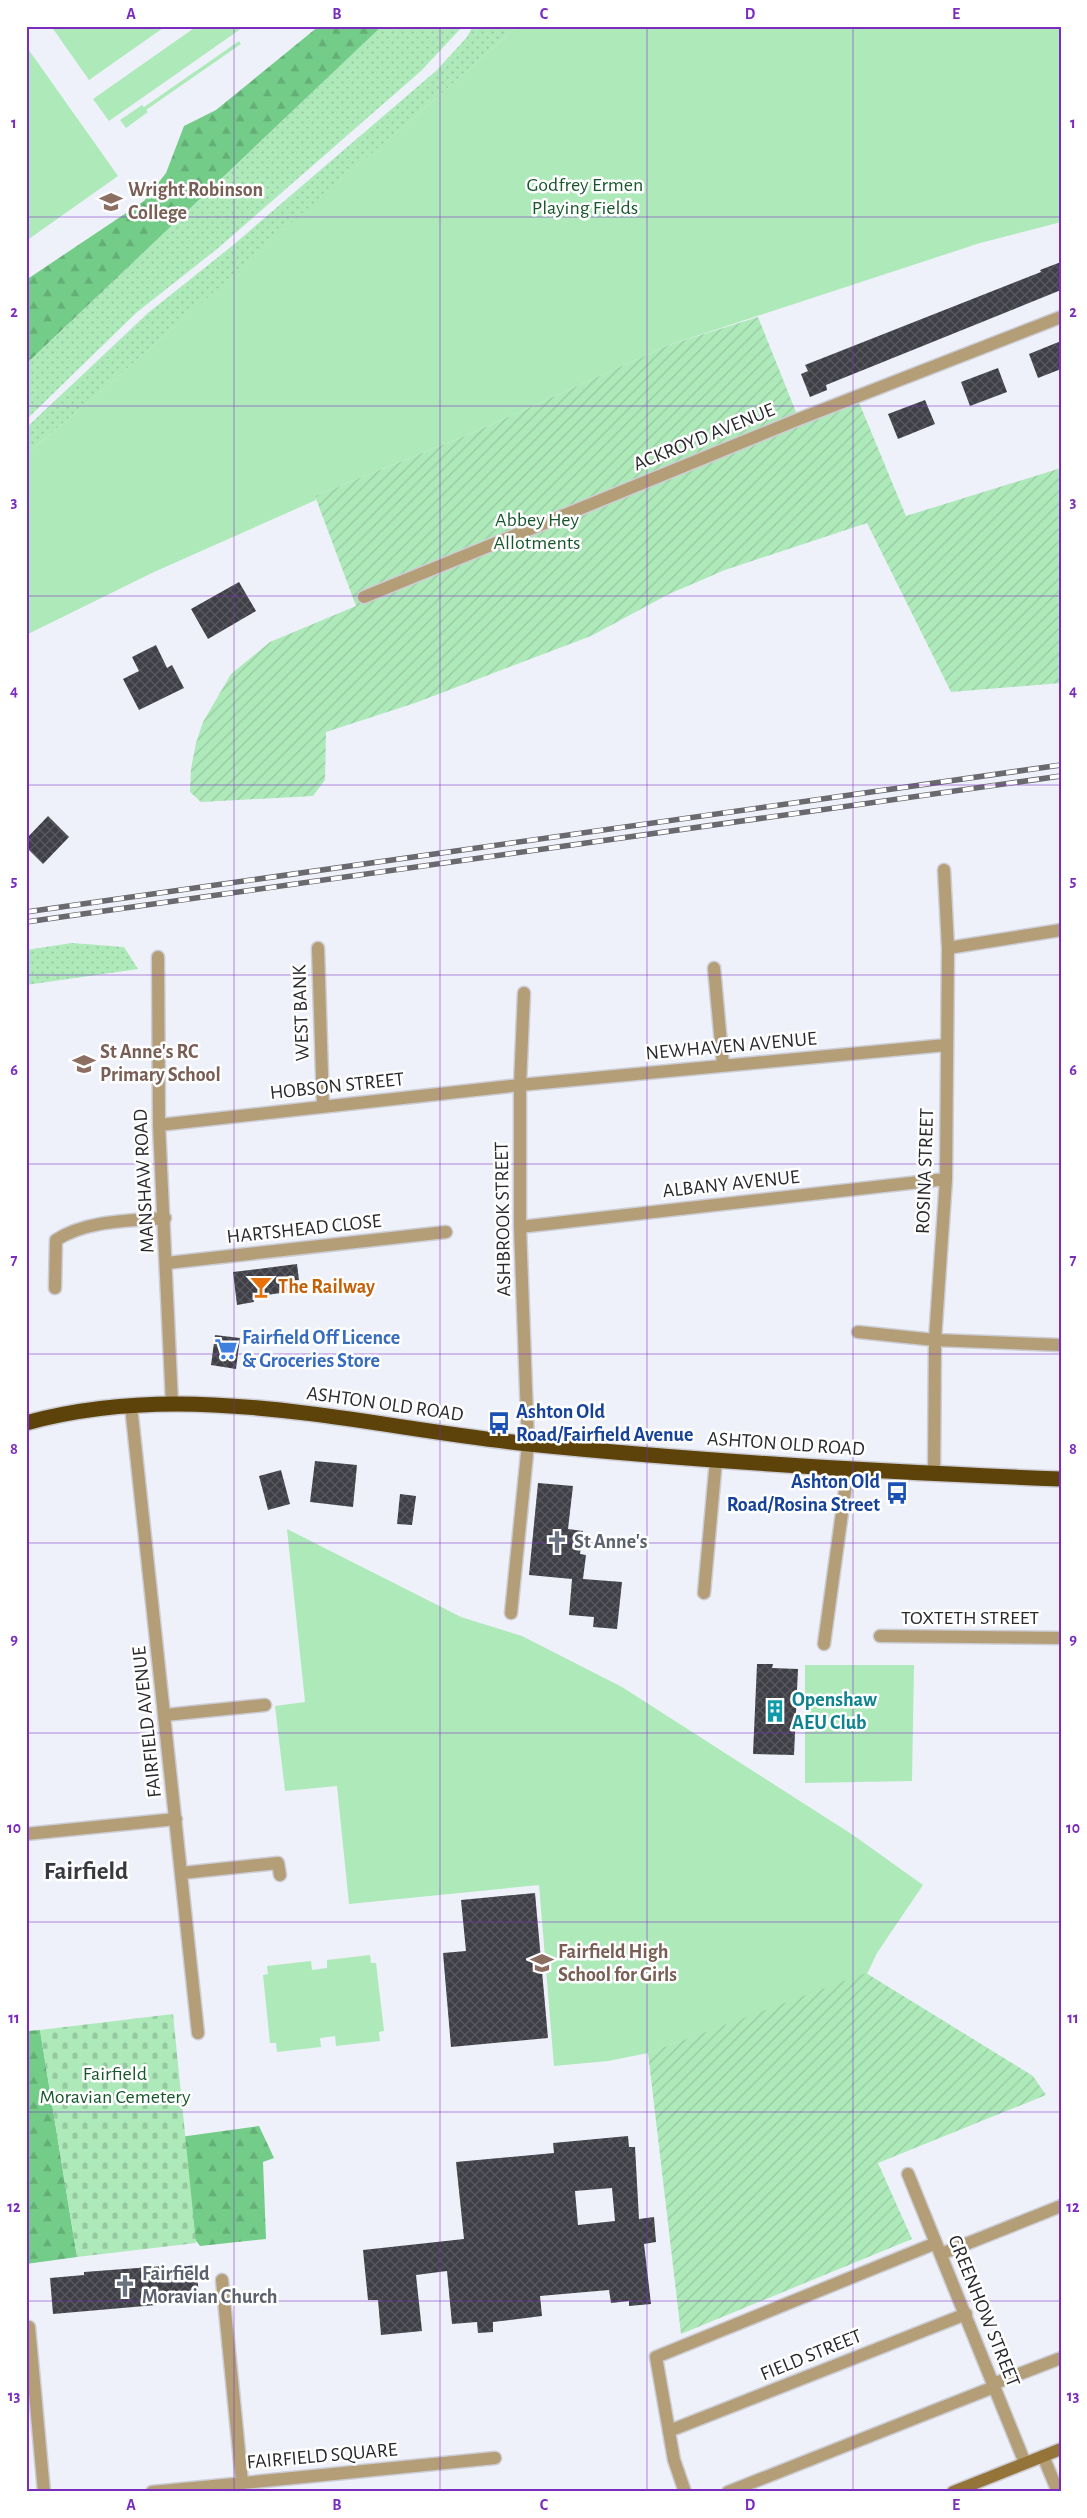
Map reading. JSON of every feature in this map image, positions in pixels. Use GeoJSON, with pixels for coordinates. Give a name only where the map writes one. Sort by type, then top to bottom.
{"type":"FeatureCollection","features":[{"type":"Feature","properties":{"kind":"highway","name":"ASHTON OLD ROAD"},"geometry":{"type":"LineString","coordinates":[[26,1422],[62,1412],[131,1406],[172,1404],[248,1406],[528,1444],[848,1469],[1061,1479]]}},
{"type":"Feature","properties":{"kind":"street","name":"ACKROYD AVENUE"},"geometry":{"type":"LineString","coordinates":[[364,597],[799,419],[1061,317]]}},
{"type":"Feature","properties":{"kind":"street","name":"ROSINA STREET"},"geometry":{"type":"LineString","coordinates":[[934,1474],[935,1340],[946,1179],[948,948],[944,870]]}},
{"type":"Feature","properties":{"kind":"street"},"geometry":{"type":"LineString","coordinates":[[948,948],[1061,930]]}},
{"type":"Feature","properties":{"kind":"street","name":"WEST BANK"},"geometry":{"type":"LineString","coordinates":[[318,948],[323,1107]]}},
{"type":"Feature","properties":{"kind":"street","name":"MANSHAW ROAD"},"geometry":{"type":"LineString","coordinates":[[158,957],[160,1125],[172,1404]]}},
{"type":"Feature","properties":{"kind":"street"},"geometry":{"type":"LineString","coordinates":[[714,968],[723,1065]]}},
{"type":"Feature","properties":{"kind":"street","name":"ASHBROOK STREET"},"geometry":{"type":"LineString","coordinates":[[511,1613],[528,1444],[520,1227],[520,1085],[524,993]]}},
{"type":"Feature","properties":{"kind":"street","name":"NEWHAVEN AVENUE"},"geometry":{"type":"LineString","coordinates":[[520,1085],[946,1045]]}},
{"type":"Feature","properties":{"kind":"street","name":"HOBSON STREET"},"geometry":{"type":"LineString","coordinates":[[160,1125],[520,1085]]}},
{"type":"Feature","properties":{"kind":"street","name":"ALBANY AVENUE"},"geometry":{"type":"LineString","coordinates":[[520,1227],[946,1179]]}},
{"type":"Feature","properties":{"kind":"street"},"geometry":{"type":"LineString","coordinates":[[55,1288],[56,1240],[68,1232],[85,1227],[165,1218]]}},
{"type":"Feature","properties":{"kind":"street","name":"HARTSHEAD CLOSE"},"geometry":{"type":"LineString","coordinates":[[167,1263],[446,1232]]}},
{"type":"Feature","properties":{"kind":"street"},"geometry":{"type":"LineString","coordinates":[[858,1332],[935,1340],[1061,1345]]}},
{"type":"Feature","properties":{"kind":"street","name":"FAIRFIELD AVENUE"},"geometry":{"type":"LineString","coordinates":[[131,1406],[198,2033]]}},
{"type":"Feature","properties":{"kind":"street"},"geometry":{"type":"LineString","coordinates":[[704,1594],[716,1460]]}},
{"type":"Feature","properties":{"kind":"street"},"geometry":{"type":"LineString","coordinates":[[824,1644],[848,1469]]}},
{"type":"Feature","properties":{"kind":"street","name":"TOXTETH STREET"},"geometry":{"type":"LineString","coordinates":[[880,1636],[1061,1638]]}},
{"type":"Feature","properties":{"kind":"street"},"geometry":{"type":"LineString","coordinates":[[165,1715],[265,1705]]}},
{"type":"Feature","properties":{"kind":"street"},"geometry":{"type":"LineString","coordinates":[[26,1834],[176,1819]]}},
{"type":"Feature","properties":{"kind":"street"},"geometry":{"type":"LineString","coordinates":[[182,1873],[278,1863],[280,1875]]}},
{"type":"Feature","properties":{"kind":"street","name":"GREENHOW STREET"},"geometry":{"type":"LineString","coordinates":[[908,2174],[1025,2463]]}},
{"type":"Feature","properties":{"kind":"street"},"geometry":{"type":"LineString","coordinates":[[685,2492],[674,2460],[656,2357],[938,2248],[1061,2206]]}},
{"type":"Feature","properties":{"kind":"street"},"geometry":{"type":"LineString","coordinates":[[222,2280],[242,2482]]}},
{"type":"Feature","properties":{"kind":"street","name":"FIELD STREET"},"geometry":{"type":"LineString","coordinates":[[669,2431],[966,2314]]}},
{"type":"Feature","properties":{"kind":"street"},"geometry":{"type":"LineString","coordinates":[[29,2327],[44,2492]]}},
{"type":"Feature","properties":{"kind":"street"},"geometry":{"type":"LineString","coordinates":[[728,2492],[1061,2358]]}},
{"type":"Feature","properties":{"kind":"street"},"geometry":{"type":"LineString","coordinates":[[953,2492],[1061,2449]]}},
{"type":"Feature","properties":{"kind":"street"},"geometry":{"type":"LineString","coordinates":[[1043,2456],[1058,2492]]}},
{"type":"Feature","properties":{"kind":"street","name":"FAIRFIELD SQUARE"},"geometry":{"type":"LineString","coordinates":[[153,2492],[495,2458]]}},
{"type":"Feature","properties":{"kind":"green space"},"geometry":{"type":"Polygon","coordinates":[[[51,26],[166,26],[89,80],[51,26]]]}},
{"type":"Feature","properties":{"kind":"green space"},"geometry":{"type":"Polygon","coordinates":[[[197,26],[245,26],[109,121],[93,99],[197,26]]]}},
{"type":"Feature","properties":{"kind":"green space"},"geometry":{"type":"Polygon","coordinates":[[[319,26],[382,26],[26,364],[26,280],[144,201],[166,173],[184,126],[216,110],[319,26]]]}},
{"type":"Feature","properties":{"kind":"green space"},"geometry":{"type":"Polygon","coordinates":[[[382,26],[463,26],[421,71],[217,249],[136,313],[26,420],[26,364],[382,26]]]}},
{"type":"Feature","properties":{"kind":"green space"},"geometry":{"type":"Polygon","coordinates":[[[473,26],[517,26],[136,361],[26,454],[26,428],[148,313],[232,246],[437,70],[467,37],[473,26]]]}},
{"type":"Feature","properties":{"kind":"green space","name":"Godfrey Ermen Playing Fields"},"geometry":{"type":"Polygon","coordinates":[[[517,26],[1061,26],[1061,222],[980,243],[669,345],[470,434],[315,496],[316,500],[154,572],[26,635],[26,454],[136,361],[517,26]]]}},
{"type":"Feature","properties":{"kind":"green space"},"geometry":{"type":"Polygon","coordinates":[[[239,41],[241,44],[146,110],[148,112],[126,128],[120,120],[142,105],[144,107],[239,41]]]}},
{"type":"Feature","properties":{"kind":"green space"},"geometry":{"type":"Polygon","coordinates":[[[26,46],[118,176],[26,241],[26,46]]]}},
{"type":"Feature","properties":{"kind":"green space","name":"Abbey Hey Allotments"},"geometry":{"type":"Polygon","coordinates":[[[758,317],[800,422],[858,400],[906,516],[1061,468],[1061,683],[951,692],[867,523],[725,570],[669,594],[591,636],[415,703],[326,732],[325,780],[313,796],[201,802],[190,792],[191,769],[196,743],[203,722],[231,674],[270,642],[356,606],[315,496],[470,434],[669,345],[758,317]]]}},
{"type":"Feature","properties":{"kind":"green space"},"geometry":{"type":"Polygon","coordinates":[[[72,943],[124,947],[138,969],[26,985],[26,950],[72,943]]]}},
{"type":"Feature","properties":{"kind":"green space"},"geometry":{"type":"Polygon","coordinates":[[[287,1529],[461,1617],[522,1636],[622,1687],[853,1835],[923,1885],[877,1953],[867,1974],[648,2053],[608,2061],[554,2066],[539,1885],[349,1904],[337,1786],[285,1791],[275,1706],[305,1702],[287,1529]]]}},
{"type":"Feature","properties":{"kind":"green space"},"geometry":{"type":"Polygon","coordinates":[[[805,1665],[914,1665],[912,1781],[805,1783],[805,1665]]]}},
{"type":"Feature","properties":{"kind":"green space"},"geometry":{"type":"Polygon","coordinates":[[[370,1955],[371,1963],[376,1963],[384,2031],[379,2032],[380,2041],[336,2046],[335,2036],[320,2038],[321,2047],[277,2052],[276,2043],[270,2043],[263,1975],[268,1974],[267,1966],[311,1961],[312,1970],[327,1968],[327,1960],[370,1955]]]}},
{"type":"Feature","properties":{"kind":"green space"},"geometry":{"type":"Polygon","coordinates":[[[866,1973],[1033,2076],[1046,2095],[878,2163],[912,2239],[681,2334],[648,2053],[866,1973]]]}},
{"type":"Feature","properties":{"kind":"green space","name":"Fairfield Moravian Cemetery"},"geometry":{"type":"Polygon","coordinates":[[[173,2014],[196,2243],[77,2257],[40,2030],[173,2014]]]}},
{"type":"Feature","properties":{"kind":"green space"},"geometry":{"type":"Polygon","coordinates":[[[40,2030],[77,2257],[26,2264],[26,2031],[40,2030]]]}},
{"type":"Feature","properties":{"kind":"green space"},"geometry":{"type":"Polygon","coordinates":[[[259,2126],[274,2158],[263,2162],[266,2239],[200,2246],[170,2206],[151,2141],[259,2126]]]}},
{"type":"Feature","properties":{"kind":"building"},"geometry":{"type":"Polygon","coordinates":[[[1061,262],[1061,290],[826,385],[827,390],[810,397],[801,374],[808,371],[805,365],[1041,272],[1040,270],[1061,262]]]}},
{"type":"Feature","properties":{"kind":"building"},"geometry":{"type":"Polygon","coordinates":[[[1061,341],[1061,369],[1038,378],[1029,354],[1061,341]]]}},
{"type":"Feature","properties":{"kind":"building"},"geometry":{"type":"Polygon","coordinates":[[[998,368],[1007,392],[970,406],[961,382],[998,368]]]}},
{"type":"Feature","properties":{"kind":"building"},"geometry":{"type":"Polygon","coordinates":[[[925,400],[935,424],[898,439],[888,414],[925,400]]]}},
{"type":"Feature","properties":{"kind":"building"},"geometry":{"type":"Polygon","coordinates":[[[239,582],[256,611],[208,639],[191,609],[239,582]]]}},
{"type":"Feature","properties":{"kind":"building"},"geometry":{"type":"Polygon","coordinates":[[[156,645],[167,668],[172,665],[184,688],[139,710],[123,679],[139,671],[132,657],[156,645]]]}},
{"type":"Feature","properties":{"kind":"building"},"geometry":{"type":"Polygon","coordinates":[[[48,816],[69,837],[43,864],[26,847],[26,839],[48,816]]]}},
{"type":"Feature","properties":{"kind":"building","name":"The Railway"},"geometry":{"type":"Polygon","coordinates":[[[297,1264],[299,1280],[286,1281],[288,1292],[253,1297],[254,1302],[237,1305],[233,1272],[297,1264]]]}},
{"type":"Feature","properties":{"kind":"building","name":"Fairfield Off Licence & Groceries Store"},"geometry":{"type":"Polygon","coordinates":[[[215,1335],[240,1338],[236,1369],[211,1365],[215,1335]]]}},
{"type":"Feature","properties":{"kind":"building"},"geometry":{"type":"Polygon","coordinates":[[[315,1461],[357,1465],[353,1507],[310,1502],[315,1461]]]}},
{"type":"Feature","properties":{"kind":"building"},"geometry":{"type":"Polygon","coordinates":[[[281,1470],[290,1504],[268,1510],[259,1476],[281,1470]]]}},
{"type":"Feature","properties":{"kind":"building","name":"St Anne's"},"geometry":{"type":"Polygon","coordinates":[[[538,1483],[573,1486],[568,1529],[583,1531],[580,1554],[586,1555],[583,1579],[622,1582],[617,1629],[593,1627],[594,1617],[569,1615],[572,1579],[529,1575],[538,1483]]]}},
{"type":"Feature","properties":{"kind":"building"},"geometry":{"type":"Polygon","coordinates":[[[400,1494],[416,1496],[412,1525],[397,1524],[400,1494]]]}},
{"type":"Feature","properties":{"kind":"building","name":"Openshaw AEU Club"},"geometry":{"type":"Polygon","coordinates":[[[757,1664],[773,1664],[772,1668],[798,1669],[794,1755],[753,1754],[757,1664]]]}},
{"type":"Feature","properties":{"kind":"building"},"geometry":{"type":"Polygon","coordinates":[[[535,1893],[548,2038],[451,2047],[443,1953],[466,1951],[461,1900],[535,1893]]]}},
{"type":"Feature","properties":{"kind":"building"},"geometry":{"type":"Polygon","coordinates":[[[628,2136],[629,2147],[635,2147],[639,2219],[654,2217],[656,2242],[644,2244],[651,2304],[629,2306],[629,2301],[611,2303],[609,2290],[540,2296],[542,2316],[493,2322],[493,2332],[478,2333],[477,2322],[452,2324],[447,2271],[416,2275],[422,2331],[381,2335],[378,2300],[368,2300],[363,2250],[464,2239],[456,2162],[554,2153],[553,2143],[628,2136]],[[612,2188],[575,2191],[578,2225],[615,2221],[612,2188]]]}},
{"type":"Feature","properties":{"kind":"building","name":"Fairfield Moravian Church"},"geometry":{"type":"Polygon","coordinates":[[[196,2265],[199,2295],[167,2298],[168,2304],[53,2314],[50,2278],[84,2275],[84,2272],[164,2266],[164,2269],[196,2265]]]}},
{"type":"Feature","properties":{"kind":"railway"},"geometry":{"type":"LineString","coordinates":[[26,912],[1061,765]]}},
{"type":"Feature","properties":{"kind":"railway"},"geometry":{"type":"LineString","coordinates":[[26,922],[1061,776]]}},
{"type":"Feature","properties":{"kind":"place","name":"Wright Robinson College"},"geometry":{"type":"Point","coordinates":[111,202]}},
{"type":"Feature","properties":{"kind":"place","name":"St Anne's RC Primary School"},"geometry":{"type":"Point","coordinates":[84,1064]}},
{"type":"Feature","properties":{"kind":"place","name":"The Railway"},"geometry":{"type":"Point","coordinates":[261,1287]}},
{"type":"Feature","properties":{"kind":"place","name":"Fairfield Off Licence & Groceries Store"},"geometry":{"type":"Point","coordinates":[226,1349]}},
{"type":"Feature","properties":{"kind":"place","name":"Ashton Old Road/Fairfield Avenue"},"geometry":{"type":"Point","coordinates":[499,1423]}},
{"type":"Feature","properties":{"kind":"place","name":"Ashton Old Road/Rosina Street"},"geometry":{"type":"Point","coordinates":[897,1493]}},
{"type":"Feature","properties":{"kind":"place","name":"St Anne's"},"geometry":{"type":"Point","coordinates":[557,1542]}},
{"type":"Feature","properties":{"kind":"place","name":"Openshaw AEU Club"},"geometry":{"type":"Point","coordinates":[775,1711]}},
{"type":"Feature","properties":{"kind":"place","name":"Fairfield High School for Girls"},"geometry":{"type":"Point","coordinates":[542,1963]}},
{"type":"Feature","properties":{"kind":"place","name":"Fairfield Moravian Church"},"geometry":{"type":"Point","coordinates":[125,2286]}},
{"type":"Feature","properties":{"kind":"district","name":"Fairfield"},"geometry":{"type":"Point","coordinates":[86,1871]}}]}
